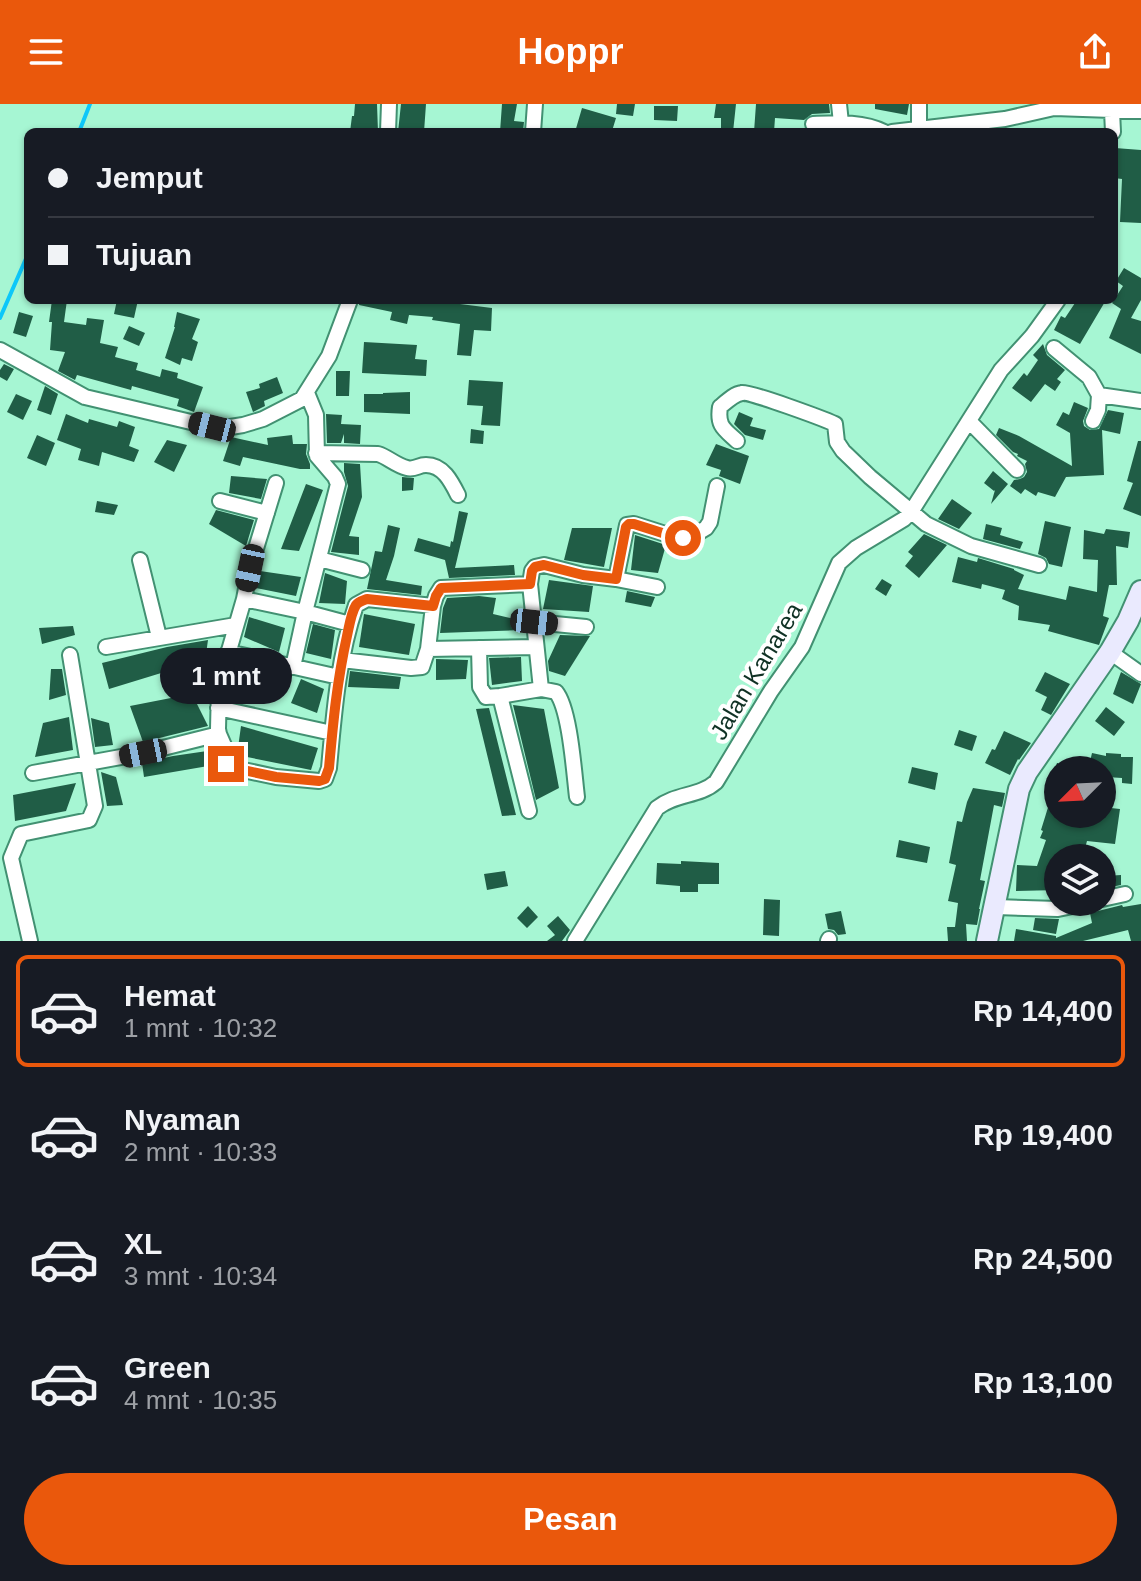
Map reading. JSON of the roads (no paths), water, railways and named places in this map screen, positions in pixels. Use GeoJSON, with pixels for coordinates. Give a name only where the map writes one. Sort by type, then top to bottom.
{"type":"FeatureCollection","features":[{"type":"Feature","properties":{"kind":"street"},"geometry":{"type":"LineString","coordinates":[[388,128],[389,104]]}},
{"type":"Feature","properties":{"kind":"street"},"geometry":{"type":"LineString","coordinates":[[533,128],[535,104]]}},
{"type":"Feature","properties":{"kind":"street"},"geometry":{"type":"LineString","coordinates":[[839,104],[841,123]]}},
{"type":"Feature","properties":{"kind":"street"},"geometry":{"type":"LineString","coordinates":[[919,104],[919,128]]}},
{"type":"Feature","properties":{"kind":"street"},"geometry":{"type":"LineString","coordinates":[[928,128],[1005,119],[1054,108],[1141,111]]}},
{"type":"Feature","properties":{"kind":"street"},"geometry":{"type":"LineString","coordinates":[[1112,111],[1113,128]]}},
{"type":"Feature","properties":{"kind":"street"},"geometry":{"type":"LineString","coordinates":[[813,124],[841,123],[872,128]]}},
{"type":"Feature","properties":{"kind":"street"},"geometry":{"type":"LineString","coordinates":[[1,354],[85,397],[224,428],[263,419],[292,405],[307,393],[329,356],[348,304]]}},
{"type":"Feature","properties":{"kind":"street","name":"Jalan Kanarea"},"geometry":{"type":"LineString","coordinates":[[575,941],[657,808],[671,798],[698,792],[716,782],[771,691],[802,647],[839,563],[856,548],[911,512],[1001,370],[1032,336],[1055,304]]}},
{"type":"Feature","properties":{"kind":"street"},"geometry":{"type":"LineString","coordinates":[[1054,348],[1089,377],[1099,395],[1093,421]]}},
{"type":"Feature","properties":{"kind":"street"},"geometry":{"type":"LineString","coordinates":[[737,441],[721,426],[718,417],[720,407],[741,393],[751,392],[827,420],[835,424],[837,442],[843,451],[926,524],[971,546],[1039,565]]}},
{"type":"Feature","properties":{"kind":"street"},"geometry":{"type":"LineString","coordinates":[[293,667],[338,484],[316,453],[316,415],[307,393]]}},
{"type":"Feature","properties":{"kind":"street"},"geometry":{"type":"LineString","coordinates":[[1099,395],[1141,401]]}},
{"type":"Feature","properties":{"kind":"street"},"geometry":{"type":"LineString","coordinates":[[969,421],[1017,470]]}},
{"type":"Feature","properties":{"kind":"street"},"geometry":{"type":"LineString","coordinates":[[316,453],[378,454],[410,469],[429,465],[445,473],[458,495]]}},
{"type":"Feature","properties":{"kind":"street"},"geometry":{"type":"LineString","coordinates":[[276,483],[219,685],[219,734],[226,748],[226,764],[229,767],[276,777],[321,781],[327,776],[329,768],[335,695],[356,605],[367,599],[433,606]]}},
{"type":"Feature","properties":{"kind":"street"},"geometry":{"type":"LineString","coordinates":[[616,579],[627,525],[634,524],[678,538],[696,534],[710,522],[717,486]]}},
{"type":"Feature","properties":{"kind":"street"},"geometry":{"type":"LineString","coordinates":[[220,501],[267,513]]}},
{"type":"Feature","properties":{"kind":"street"},"geometry":{"type":"LineString","coordinates":[[319,559],[362,570]]}},
{"type":"Feature","properties":{"kind":"street"},"geometry":{"type":"LineString","coordinates":[[140,560],[159,637]]}},
{"type":"Feature","properties":{"kind":"street"},"geometry":{"type":"LineString","coordinates":[[541,689],[530,584],[535,567],[544,565],[657,587]]}},
{"type":"Feature","properties":{"kind":"street"},"geometry":{"type":"LineString","coordinates":[[342,660],[422,667],[428,649],[433,606],[441,588],[530,584]]}},
{"type":"Feature","properties":{"kind":"street"},"geometry":{"type":"LineString","coordinates":[[987,941],[1019,789],[1027,772],[1110,652],[1141,591]]}},
{"type":"Feature","properties":{"kind":"street"},"geometry":{"type":"LineString","coordinates":[[244,599],[350,624]]}},
{"type":"Feature","properties":{"kind":"street"},"geometry":{"type":"LineString","coordinates":[[534,622],[586,627]]}},
{"type":"Feature","properties":{"kind":"street"},"geometry":{"type":"LineString","coordinates":[[106,647],[236,625]]}},
{"type":"Feature","properties":{"kind":"street"},"geometry":{"type":"LineString","coordinates":[[428,649],[536,647]]}},
{"type":"Feature","properties":{"kind":"street"},"geometry":{"type":"LineString","coordinates":[[479,648],[481,690],[489,698],[541,689],[556,692],[562,702],[568,731],[577,797]]}},
{"type":"Feature","properties":{"kind":"street"},"geometry":{"type":"LineString","coordinates":[[228,652],[339,677]]}},
{"type":"Feature","properties":{"kind":"street"},"geometry":{"type":"LineString","coordinates":[[1110,652],[1141,674]]}},
{"type":"Feature","properties":{"kind":"street"},"geometry":{"type":"LineString","coordinates":[[30,941],[11,858],[21,834],[89,820],[95,806],[70,655]]}},
{"type":"Feature","properties":{"kind":"street"},"geometry":{"type":"LineString","coordinates":[[500,696],[529,811]]}},
{"type":"Feature","properties":{"kind":"street"},"geometry":{"type":"LineString","coordinates":[[218,708],[332,733]]}},
{"type":"Feature","properties":{"kind":"street"},"geometry":{"type":"LineString","coordinates":[[33,773],[143,753],[219,734]]}},
{"type":"Feature","properties":{"kind":"street"},"geometry":{"type":"LineString","coordinates":[[1116,896],[1125,894]]}},
{"type":"Feature","properties":{"kind":"street"},"geometry":{"type":"LineString","coordinates":[[996,907],[1044,909]]}},
{"type":"Feature","properties":{"kind":"waterway"},"geometry":{"type":"LineString","coordinates":[[81,128],[90,104]]}},
{"type":"Feature","properties":{"kind":"waterway"},"geometry":{"type":"LineString","coordinates":[[0,318],[24,263]]}}]}
